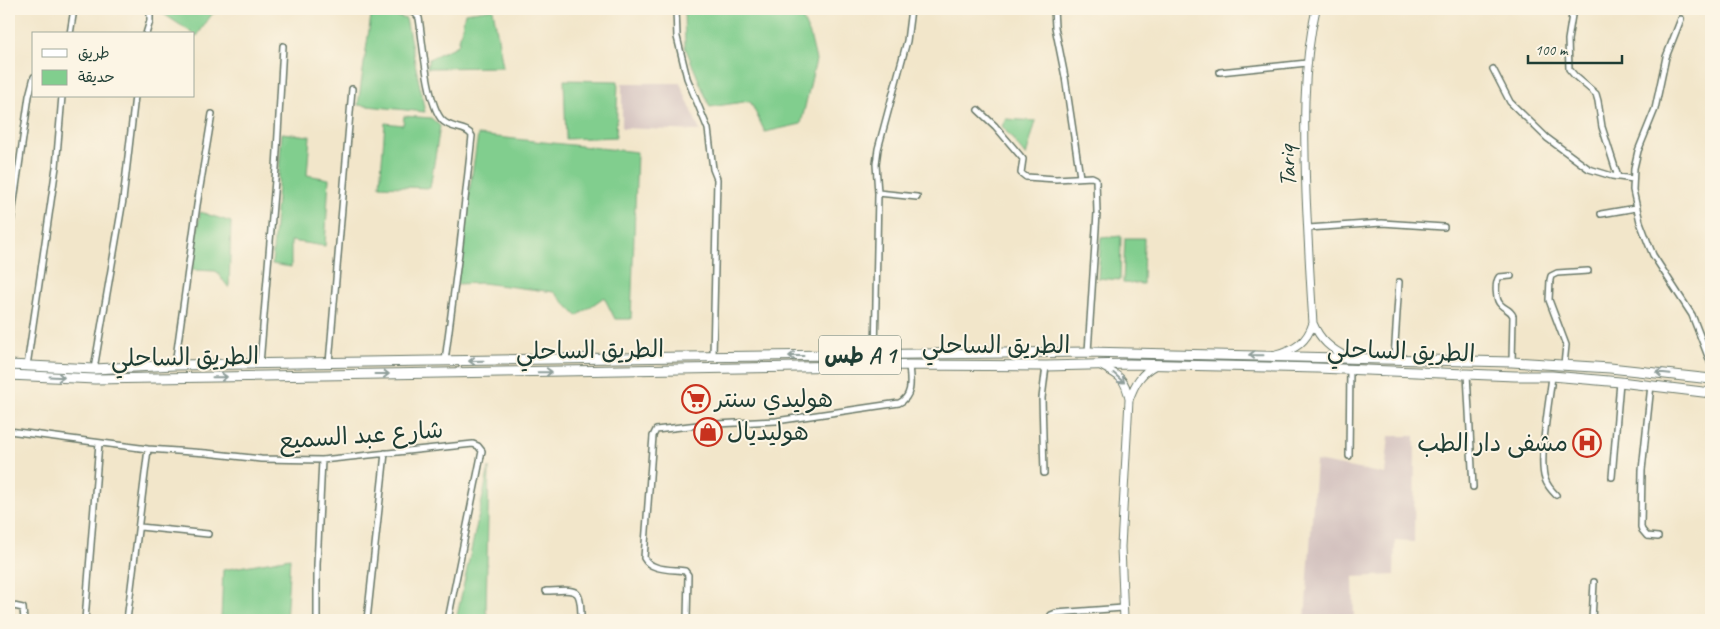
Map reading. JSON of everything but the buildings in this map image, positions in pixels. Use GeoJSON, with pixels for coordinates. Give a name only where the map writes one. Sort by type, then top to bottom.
{"type":"FeatureCollection","features":[{"type":"Feature","properties":{"kind":"highway","name":"الطريق الساحلي"},"geometry":{"type":"LineString","coordinates":[[9,364],[94,368],[713,356],[1088,352],[1512,362],[1668,373],[1711,379]]}},
{"type":"Feature","properties":{"kind":"highway","name":"الطريق الساحلي"},"geometry":{"type":"LineString","coordinates":[[9,375],[94,379],[909,365],[1046,366],[1157,364],[1552,376],[1711,392]]}},
{"type":"Feature","properties":{"kind":"main road","name":"Tariq"},"geometry":{"type":"LineString","coordinates":[[1314,323],[1309,272],[1304,139],[1307,63],[1316,9]]}},
{"type":"Feature","properties":{"kind":"main road"},"geometry":{"type":"LineString","coordinates":[[1274,355],[1290,351],[1302,342],[1314,323]]}},
{"type":"Feature","properties":{"kind":"main road"},"geometry":{"type":"LineString","coordinates":[[1314,323],[1320,338],[1332,349],[1348,357]]}},
{"type":"Feature","properties":{"kind":"main road"},"geometry":{"type":"LineString","coordinates":[[1129,400],[1138,379],[1157,364]]}},
{"type":"Feature","properties":{"kind":"main road"},"geometry":{"type":"LineString","coordinates":[[1098,365],[1121,377],[1126,386],[1129,400],[1121,547],[1124,620]]}},
{"type":"Feature","properties":{"kind":"street"},"geometry":{"type":"LineString","coordinates":[[70,32],[74,9]]}},
{"type":"Feature","properties":{"kind":"street"},"geometry":{"type":"LineString","coordinates":[[147,32],[150,21],[150,9]]}},
{"type":"Feature","properties":{"kind":"street"},"geometry":{"type":"LineString","coordinates":[[401,9],[415,13],[419,18],[431,99],[438,114],[447,124],[467,130],[472,136],[445,362]]}},
{"type":"Feature","properties":{"kind":"street"},"geometry":{"type":"LineString","coordinates":[[676,9],[677,37],[687,78],[708,129],[713,168],[717,179],[713,356]]}},
{"type":"Feature","properties":{"kind":"street"},"geometry":{"type":"LineString","coordinates":[[875,355],[878,193],[876,164],[878,149],[907,41],[911,9]]}},
{"type":"Feature","properties":{"kind":"street"},"geometry":{"type":"LineString","coordinates":[[1054,9],[1055,27],[1067,84],[1080,177]]}},
{"type":"Feature","properties":{"kind":"street"},"geometry":{"type":"LineString","coordinates":[[1574,9],[1568,40],[1569,69],[1596,94],[1602,127],[1618,176]]}},
{"type":"Feature","properties":{"kind":"street"},"geometry":{"type":"LineString","coordinates":[[1681,18],[1666,57],[1655,109],[1638,151],[1633,179],[1636,208],[1653,254],[1692,315],[1711,364]]}},
{"type":"Feature","properties":{"kind":"street"},"geometry":{"type":"LineString","coordinates":[[260,364],[276,178],[283,46]]}},
{"type":"Feature","properties":{"kind":"street"},"geometry":{"type":"LineString","coordinates":[[1220,72],[1307,63]]}},
{"type":"Feature","properties":{"kind":"street"},"geometry":{"type":"LineString","coordinates":[[1493,69],[1510,102],[1547,138],[1589,169],[1633,179]]}},
{"type":"Feature","properties":{"kind":"street"},"geometry":{"type":"LineString","coordinates":[[9,236],[32,85]]}},
{"type":"Feature","properties":{"kind":"street"},"geometry":{"type":"LineString","coordinates":[[329,363],[352,89]]}},
{"type":"Feature","properties":{"kind":"street"},"geometry":{"type":"LineString","coordinates":[[27,366],[56,167],[62,98]]}},
{"type":"Feature","properties":{"kind":"street"},"geometry":{"type":"LineString","coordinates":[[94,368],[123,200],[135,98]]}},
{"type":"Feature","properties":{"kind":"street"},"geometry":{"type":"LineString","coordinates":[[978,110],[995,126],[1023,159],[1021,170],[1023,175],[1039,179],[1094,177],[1096,182],[1097,212],[1088,352]]}},
{"type":"Feature","properties":{"kind":"street"},"geometry":{"type":"LineString","coordinates":[[175,365],[197,205],[212,114]]}},
{"type":"Feature","properties":{"kind":"street"},"geometry":{"type":"LineString","coordinates":[[878,193],[917,197]]}},
{"type":"Feature","properties":{"kind":"street"},"geometry":{"type":"LineString","coordinates":[[1601,214],[1636,208]]}},
{"type":"Feature","properties":{"kind":"street"},"geometry":{"type":"LineString","coordinates":[[1308,228],[1382,223],[1444,227]]}},
{"type":"Feature","properties":{"kind":"street"},"geometry":{"type":"LineString","coordinates":[[1564,365],[1566,345],[1549,300],[1551,276],[1557,273],[1588,271]]}},
{"type":"Feature","properties":{"kind":"street"},"geometry":{"type":"LineString","coordinates":[[1511,276],[1499,277],[1496,282],[1498,301],[1500,305],[1511,312],[1512,316],[1512,362]]}},
{"type":"Feature","properties":{"kind":"street"},"geometry":{"type":"LineString","coordinates":[[1394,359],[1399,282]]}},
{"type":"Feature","properties":{"kind":"street"},"geometry":{"type":"LineString","coordinates":[[687,620],[688,575],[685,571],[652,566],[647,564],[644,558],[653,436],[656,430],[776,420],[899,403],[906,399],[910,393],[909,365]]}},
{"type":"Feature","properties":{"kind":"street"},"geometry":{"type":"LineString","coordinates":[[1044,473],[1042,398],[1046,366]]}},
{"type":"Feature","properties":{"kind":"street"},"geometry":{"type":"LineString","coordinates":[[1349,456],[1350,369]]}},
{"type":"Feature","properties":{"kind":"street"},"geometry":{"type":"LineString","coordinates":[[1467,374],[1473,487]]}},
{"type":"Feature","properties":{"kind":"street"},"geometry":{"type":"LineString","coordinates":[[1552,376],[1543,469],[1544,478],[1556,495]]}},
{"type":"Feature","properties":{"kind":"street"},"geometry":{"type":"LineString","coordinates":[[1612,477],[1620,382]]}},
{"type":"Feature","properties":{"kind":"street"},"geometry":{"type":"LineString","coordinates":[[1651,385],[1642,470],[1641,527],[1646,536],[1658,537]]}},
{"type":"Feature","properties":{"kind":"street","name":"شارع عبد السميع"},"geometry":{"type":"LineString","coordinates":[[9,431],[148,449],[261,459],[322,460],[473,444],[478,446],[482,451],[448,620]]}},
{"type":"Feature","properties":{"kind":"street"},"geometry":{"type":"LineString","coordinates":[[85,620],[99,443]]}},
{"type":"Feature","properties":{"kind":"street"},"geometry":{"type":"LineString","coordinates":[[127,620],[140,527],[148,449]]}},
{"type":"Feature","properties":{"kind":"street"},"geometry":{"type":"LineString","coordinates":[[367,620],[385,453]]}},
{"type":"Feature","properties":{"kind":"street"},"geometry":{"type":"LineString","coordinates":[[317,620],[317,565],[322,460]]}},
{"type":"Feature","properties":{"kind":"street"},"geometry":{"type":"LineString","coordinates":[[140,527],[208,534]]}},
{"type":"Feature","properties":{"kind":"street"},"geometry":{"type":"LineString","coordinates":[[1592,620],[1594,582]]}},
{"type":"Feature","properties":{"kind":"street"},"geometry":{"type":"LineString","coordinates":[[546,591],[571,590],[579,594],[581,600],[581,620]]}},
{"type":"Feature","properties":{"kind":"street"},"geometry":{"type":"LineString","coordinates":[[9,606],[23,608],[24,620]]}},
{"type":"Feature","properties":{"kind":"street"},"geometry":{"type":"LineString","coordinates":[[1049,620],[1051,615],[1056,613],[1123,608]]}},
{"type":"Feature","properties":{"kind":"shaded area"},"geometry":{"type":"Polygon","coordinates":[[[622,83],[680,83],[700,131],[622,128],[622,83]]]}},
{"type":"Feature","properties":{"kind":"shaded area"},"geometry":{"type":"Polygon","coordinates":[[[1389,436],[1415,436],[1414,542],[1395,541],[1394,575],[1353,577],[1354,620],[1305,620],[1316,461],[1385,474],[1389,436]]]}},
{"type":"Feature","properties":{"kind":"green space"},"geometry":{"type":"Polygon","coordinates":[[[156,9],[225,9],[212,14],[197,36],[195,32],[191,32],[156,9]]]}},
{"type":"Feature","properties":{"kind":"green space"},"geometry":{"type":"Polygon","coordinates":[[[372,9],[406,19],[425,112],[358,105],[372,9]]]}},
{"type":"Feature","properties":{"kind":"green space"},"geometry":{"type":"Polygon","coordinates":[[[493,9],[503,67],[427,68],[429,59],[458,45],[465,13],[493,9]]]}},
{"type":"Feature","properties":{"kind":"green space"},"geometry":{"type":"Polygon","coordinates":[[[684,9],[798,9],[810,35],[816,60],[801,124],[765,132],[750,101],[710,107],[685,47],[684,9]]]}},
{"type":"Feature","properties":{"kind":"green space"},"geometry":{"type":"Polygon","coordinates":[[[564,80],[618,81],[616,137],[566,139],[564,80]]]}},
{"type":"Feature","properties":{"kind":"green space"},"geometry":{"type":"Polygon","coordinates":[[[404,116],[431,118],[440,126],[430,188],[380,186],[385,123],[403,125],[404,116]]]}},
{"type":"Feature","properties":{"kind":"green space"},"geometry":{"type":"Polygon","coordinates":[[[1006,119],[1036,121],[1026,156],[1002,126],[1006,119]]]}},
{"type":"Feature","properties":{"kind":"green space"},"geometry":{"type":"Polygon","coordinates":[[[282,133],[310,136],[307,175],[329,179],[325,246],[291,241],[291,267],[272,264],[282,133]]]}},
{"type":"Feature","properties":{"kind":"green space"},"geometry":{"type":"Polygon","coordinates":[[[478,135],[637,152],[631,319],[615,319],[604,297],[577,316],[554,292],[482,283],[455,284],[478,135]]]}},
{"type":"Feature","properties":{"kind":"green space"},"geometry":{"type":"Polygon","coordinates":[[[200,212],[231,222],[229,288],[216,271],[192,270],[200,212]]]}},
{"type":"Feature","properties":{"kind":"green space"},"geometry":{"type":"Polygon","coordinates":[[[1121,236],[1120,280],[1098,278],[1101,238],[1121,236]]]}},
{"type":"Feature","properties":{"kind":"green space"},"geometry":{"type":"Polygon","coordinates":[[[1125,238],[1144,238],[1143,284],[1123,283],[1125,238]]]}},
{"type":"Feature","properties":{"kind":"green space"},"geometry":{"type":"Polygon","coordinates":[[[489,468],[486,610],[488,620],[456,620],[489,468]]]}},
{"type":"Feature","properties":{"kind":"green space"},"geometry":{"type":"Polygon","coordinates":[[[290,558],[286,620],[221,620],[223,570],[290,558]]]}},
{"type":"Feature","properties":{"kind":"place","name":"هوليدي سنتر"},"geometry":{"type":"Point","coordinates":[696,399]}},
{"type":"Feature","properties":{"kind":"place","name":"هوليديال"},"geometry":{"type":"Point","coordinates":[708,432]}},
{"type":"Feature","properties":{"kind":"place","name":"مشفى دار الطب"},"geometry":{"type":"Point","coordinates":[1587,443]}}]}
